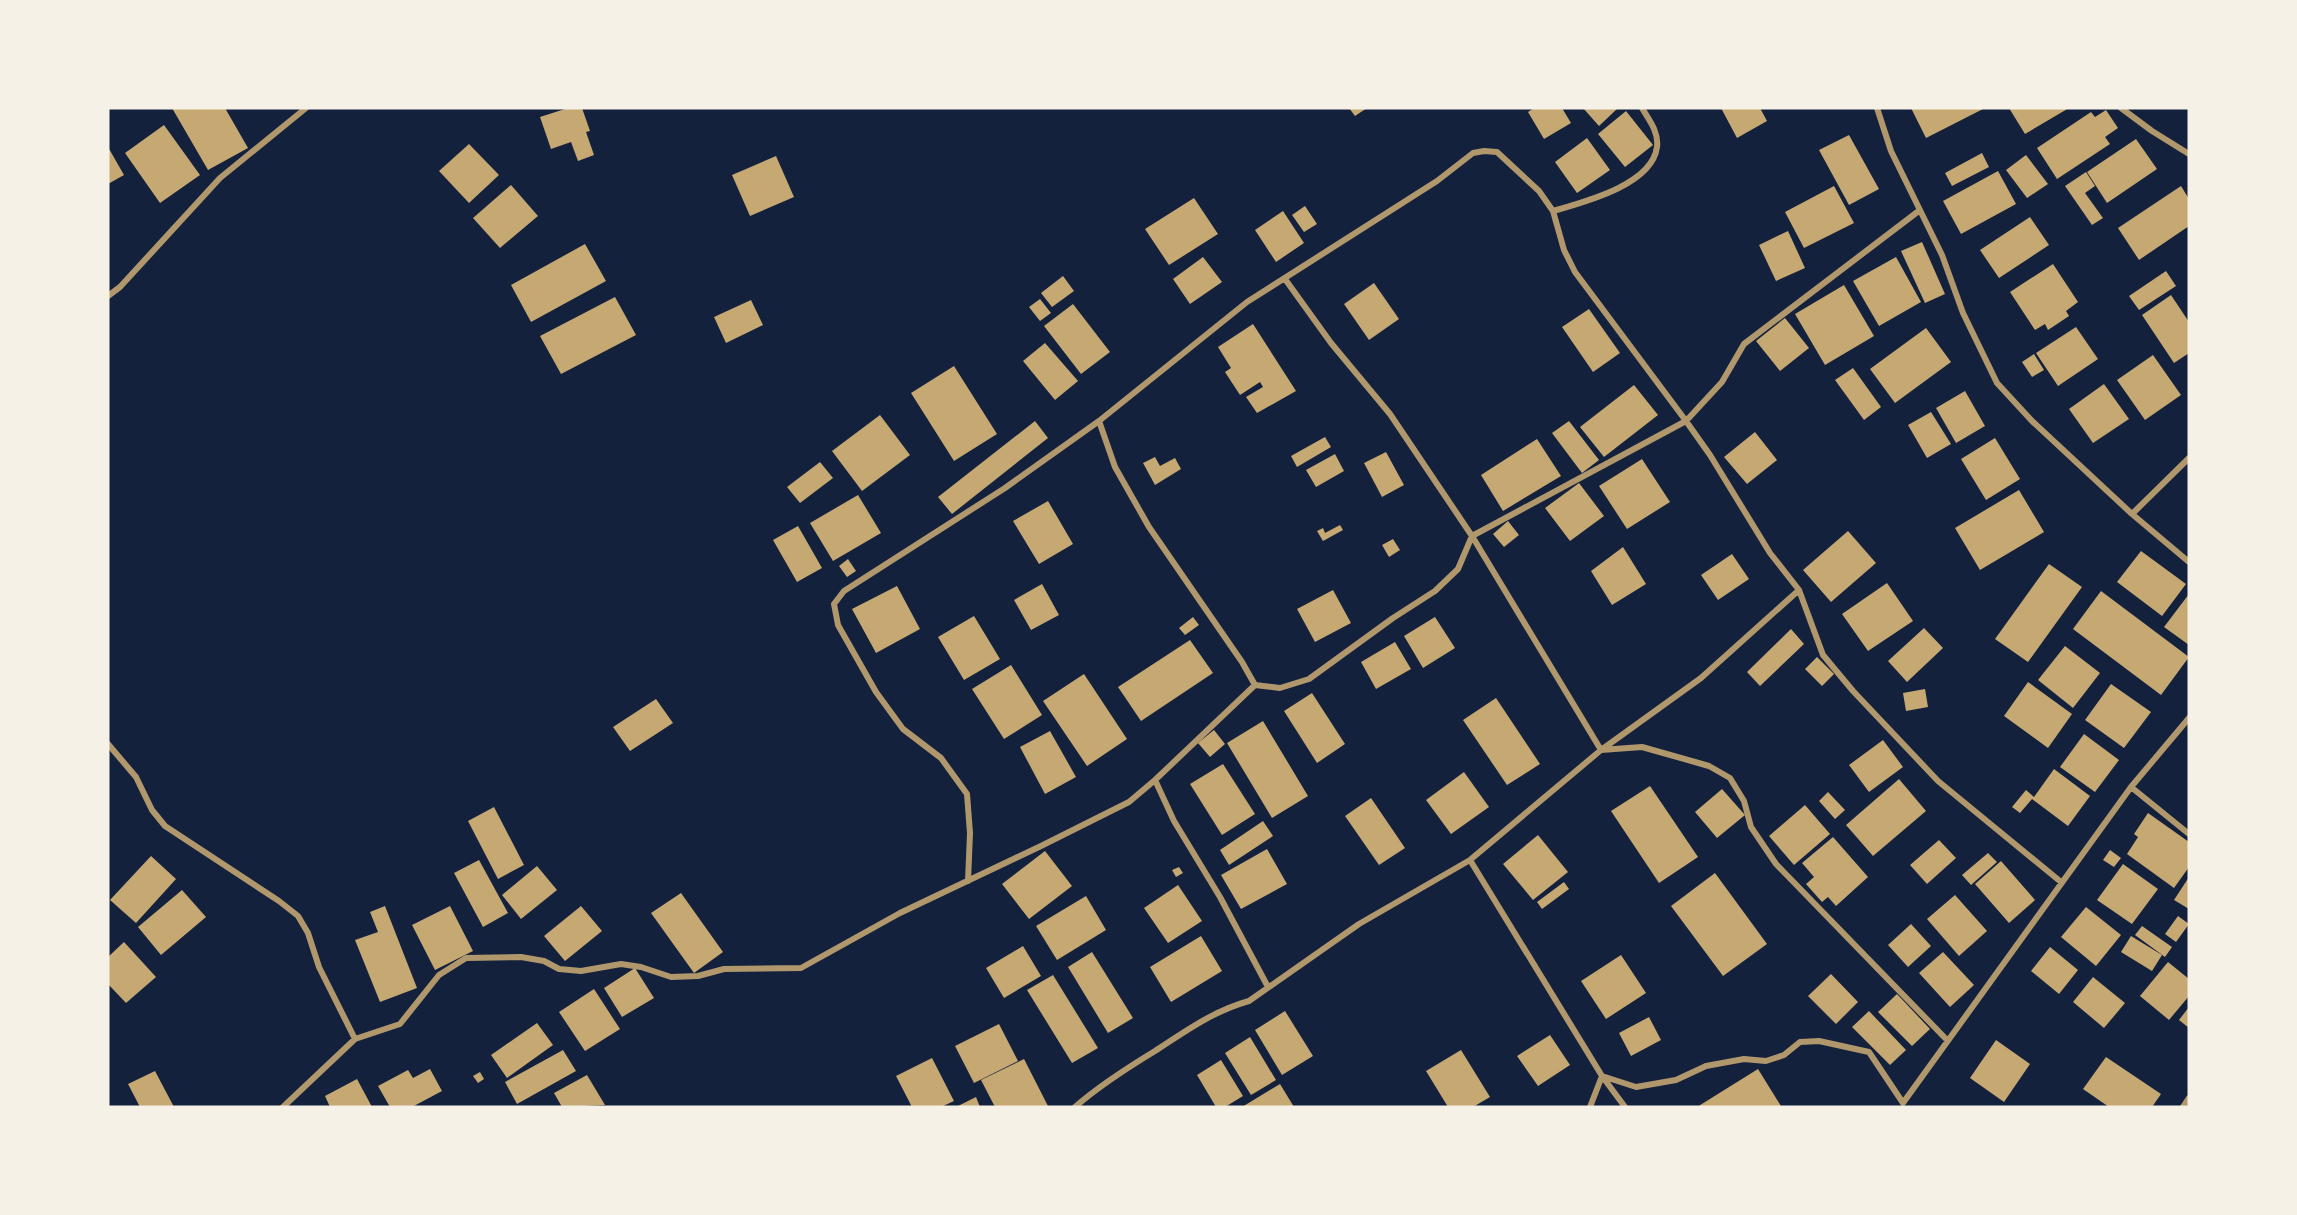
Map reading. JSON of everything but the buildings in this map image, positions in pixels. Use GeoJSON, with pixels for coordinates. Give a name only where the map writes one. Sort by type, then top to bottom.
{"type":"FeatureCollection","features":[{"type":"Feature","properties":{"kind":"street"},"geometry":{"type":"LineString","coordinates":[[108,296],[120,287],[220,178],[306,108]]}},
{"type":"Feature","properties":{"kind":"street"},"geometry":{"type":"LineString","coordinates":[[1553,211],[1622,187],[1648,166],[1654,158],[1658,145],[1655,130],[1642,108]]}},
{"type":"Feature","properties":{"kind":"street"},"geometry":{"type":"LineString","coordinates":[[1877,108],[1892,151],[1942,255],[1963,313],[1997,383],[2032,421],[2132,514],[2189,562]]}},
{"type":"Feature","properties":{"kind":"street"},"geometry":{"type":"LineString","coordinates":[[2121,108],[2189,154]]}},
{"type":"Feature","properties":{"kind":"street"},"geometry":{"type":"LineString","coordinates":[[968,882],[970,832],[967,794],[941,758],[903,729],[876,692],[838,625],[834,604],[843,591],[1005,488],[1099,421],[1247,302],[1437,181],[1473,153],[1484,151],[1497,152],[1539,192],[1553,211],[1564,250],[1575,272],[1686,421],[1710,455],[1770,553],[1800,590],[1823,655],[1853,691],[1938,781],[2061,882]]}},
{"type":"Feature","properties":{"kind":"street"},"geometry":{"type":"LineString","coordinates":[[1255,685],[1280,688],[1309,680],[1393,618],[1435,591],[1458,569],[1472,536],[1686,421],[1722,382],[1744,345],[1920,210]]}},
{"type":"Feature","properties":{"kind":"street"},"geometry":{"type":"LineString","coordinates":[[1285,279],[1331,343],[1390,414],[1472,536],[1602,750]]}},
{"type":"Feature","properties":{"kind":"street"},"geometry":{"type":"LineString","coordinates":[[1099,421],[1115,467],[1149,527],[1242,662],[1255,685]]}},
{"type":"Feature","properties":{"kind":"street"},"geometry":{"type":"LineString","coordinates":[[2132,514],[2189,458]]}},
{"type":"Feature","properties":{"kind":"street"},"geometry":{"type":"LineString","coordinates":[[1075,1107],[1096,1088],[1201,1020],[1230,1007],[1250,1002],[1359,924],[1470,860],[1602,750],[1701,678],[1800,590]]}},
{"type":"Feature","properties":{"kind":"street"},"geometry":{"type":"LineString","coordinates":[[283,1107],[355,1039],[400,1024],[439,975],[466,958],[521,957],[544,961],[559,969],[581,971],[621,964],[641,967],[671,977],[698,976],[724,969],[801,969],[900,914],[1129,802],[1255,685]]}},
{"type":"Feature","properties":{"kind":"street"},"geometry":{"type":"LineString","coordinates":[[1602,1076],[1635,1087],[1676,1080],[1706,1066],[1744,1059],[1766,1061],[1784,1055],[1800,1042],[1819,1041],[1869,1052],[1903,1103],[2131,787],[2189,718]]}},
{"type":"Feature","properties":{"kind":"street"},"geometry":{"type":"LineString","coordinates":[[108,744],[136,777],[152,810],[165,826],[298,916],[308,933],[319,967],[355,1039]]}},
{"type":"Feature","properties":{"kind":"street"},"geometry":{"type":"LineString","coordinates":[[1602,750],[1642,747],[1709,766],[1730,778],[1744,801],[1751,827],[1776,864],[1947,1040]]}},
{"type":"Feature","properties":{"kind":"street"},"geometry":{"type":"LineString","coordinates":[[1155,780],[1174,821],[1220,897],[1268,987]]}},
{"type":"Feature","properties":{"kind":"street"},"geometry":{"type":"LineString","coordinates":[[2131,787],[2189,834]]}},
{"type":"Feature","properties":{"kind":"street"},"geometry":{"type":"LineString","coordinates":[[1470,860],[1602,1076],[1625,1107]]}},
{"type":"Feature","properties":{"kind":"street"},"geometry":{"type":"LineString","coordinates":[[1869,1052],[1900,1107]]}},
{"type":"Feature","properties":{"kind":"street"},"geometry":{"type":"LineString","coordinates":[[1590,1107],[1602,1076]]}},
{"type":"Feature","properties":{"kind":"street"},"geometry":{"type":"LineString","coordinates":[[2182,1107],[2189,1098]]}}]}
